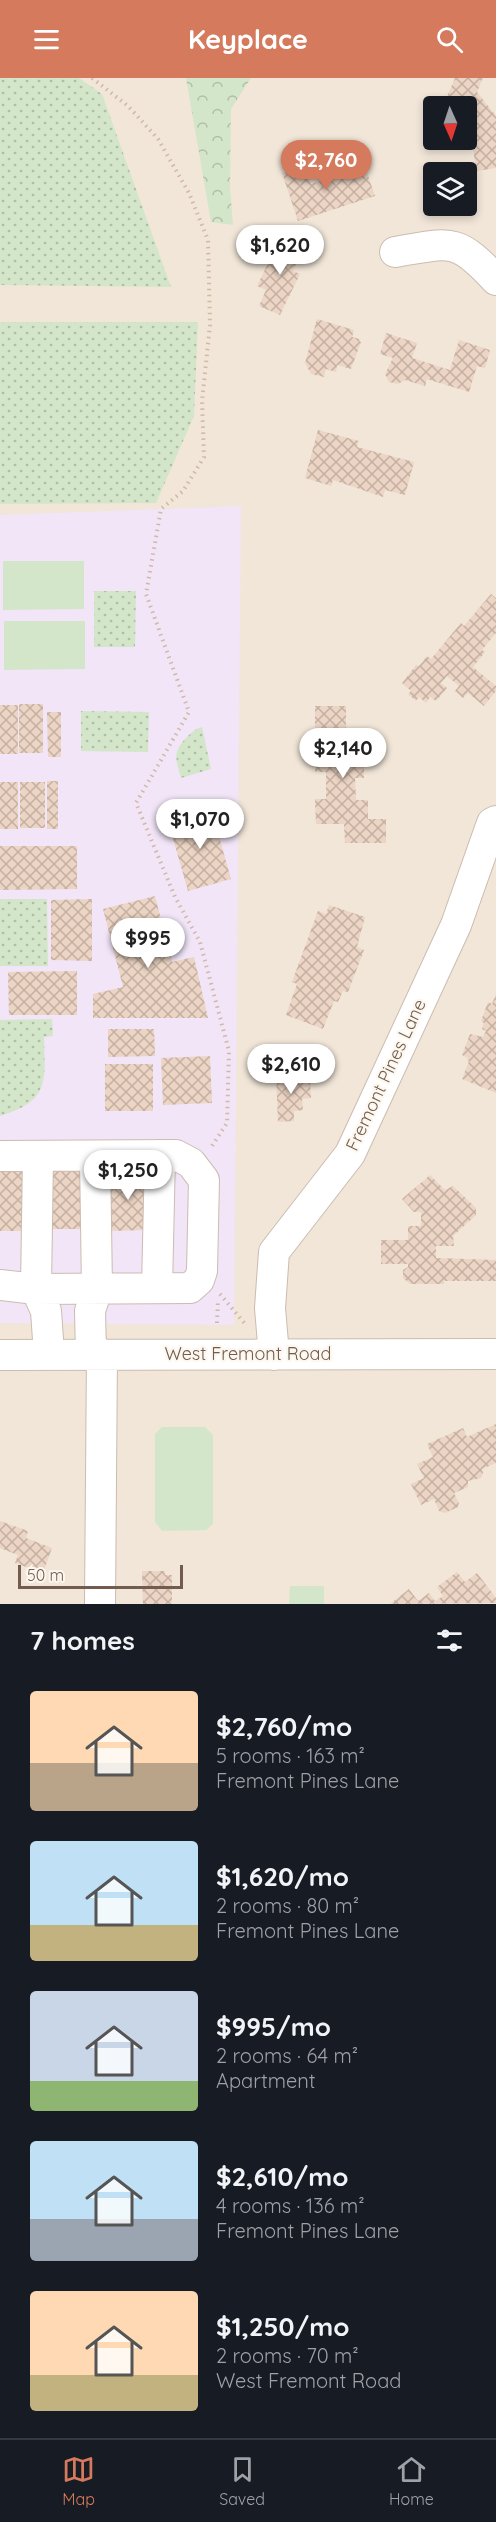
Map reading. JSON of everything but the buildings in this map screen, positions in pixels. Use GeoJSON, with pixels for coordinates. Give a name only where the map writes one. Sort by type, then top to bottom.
{"type":"FeatureCollection","features":[{"type":"Feature","properties":{"kind":"street"},"geometry":{"type":"LineString","coordinates":[[394,252],[440,245],[458,247],[476,258],[496,280]]}},
{"type":"Feature","properties":{"kind":"street","name":"Fremont Pines Lane"},"geometry":{"type":"LineString","coordinates":[[274,1355],[270,1308],[274,1252],[350,1154],[456,925],[492,823],[496,821]]}},
{"type":"Feature","properties":{"kind":"street"},"geometry":{"type":"LineString","coordinates":[[158,1288],[160,1155]]}},
{"type":"Feature","properties":{"kind":"street"},"geometry":{"type":"LineString","coordinates":[[0,1156],[177,1155],[191,1163],[204,1180],[199,1280],[190,1288],[36,1289],[0,1285]]}},
{"type":"Feature","properties":{"kind":"street"},"geometry":{"type":"LineString","coordinates":[[38,1156],[36,1289],[46,1311],[49,1354]]}},
{"type":"Feature","properties":{"kind":"street"},"geometry":{"type":"LineString","coordinates":[[95,1156],[97,1289],[90,1311],[96,1354],[100,1604]]}},
{"type":"Feature","properties":{"kind":"street","name":"West Fremont Road"},"geometry":{"type":"LineString","coordinates":[[0,1355],[496,1354]]}},
{"type":"Feature","properties":{"kind":"path"},"geometry":{"type":"LineString","coordinates":[[92,78],[128,105],[158,139],[189,193],[208,240],[210,325],[202,400],[204,458],[183,491],[161,509],[147,594],[189,712],[136,803],[175,897],[200,942],[229,1051],[227,1123],[206,1155]]}},
{"type":"Feature","properties":{"kind":"path"},"geometry":{"type":"LineString","coordinates":[[217,1323],[218,1292],[246,1325]]}},
{"type":"Feature","properties":{"kind":"shaded area"},"geometry":{"type":"Polygon","coordinates":[[[0,78],[496,78],[496,1604],[0,1604],[0,78]]]}},
{"type":"Feature","properties":{"kind":"shaded area"},"geometry":{"type":"Polygon","coordinates":[[[241,506],[234,1325],[0,1323],[0,515],[241,506]]]}},
{"type":"Feature","properties":{"kind":"green space"},"geometry":{"type":"Polygon","coordinates":[[[0,78],[79,78],[102,94],[171,287],[0,285],[0,78]]]}},
{"type":"Feature","properties":{"kind":"green space"},"geometry":{"type":"Polygon","coordinates":[[[186,78],[251,78],[231,109],[230,187],[233,225],[211,222],[186,78]]]}},
{"type":"Feature","properties":{"kind":"green space"},"geometry":{"type":"Polygon","coordinates":[[[0,322],[198,322],[194,416],[156,503],[0,504],[0,322]]]}},
{"type":"Feature","properties":{"kind":"green space"},"geometry":{"type":"Polygon","coordinates":[[[3,561],[84,561],[84,609],[3,610],[3,561]]]}},
{"type":"Feature","properties":{"kind":"green space"},"geometry":{"type":"Polygon","coordinates":[[[94,591],[136,591],[135,647],[94,647],[94,591]]]}},
{"type":"Feature","properties":{"kind":"green space"},"geometry":{"type":"Polygon","coordinates":[[[4,621],[85,621],[85,669],[4,670],[4,621]]]}},
{"type":"Feature","properties":{"kind":"green space"},"geometry":{"type":"Polygon","coordinates":[[[81,711],[149,712],[148,752],[81,751],[81,711]]]}},
{"type":"Feature","properties":{"kind":"green space"},"geometry":{"type":"Polygon","coordinates":[[[202,727],[211,769],[181,778],[177,752],[192,732],[202,727]]]}},
{"type":"Feature","properties":{"kind":"green space"},"geometry":{"type":"Polygon","coordinates":[[[0,899],[47,899],[48,966],[0,966],[0,899]]]}},
{"type":"Feature","properties":{"kind":"green space"},"geometry":{"type":"Polygon","coordinates":[[[52,1019],[53,1036],[44,1037],[45,1066],[41,1088],[28,1104],[0,1116],[0,1020],[52,1019]]]}},
{"type":"Feature","properties":{"kind":"green space"},"geometry":{"type":"Polygon","coordinates":[[[162,1427],[205,1427],[213,1435],[213,1524],[206,1530],[162,1531],[155,1522],[155,1434],[162,1427]]]}},
{"type":"Feature","properties":{"kind":"green space"},"geometry":{"type":"Polygon","coordinates":[[[290,1586],[324,1586],[324,1604],[289,1604],[290,1586]]]}}]}
